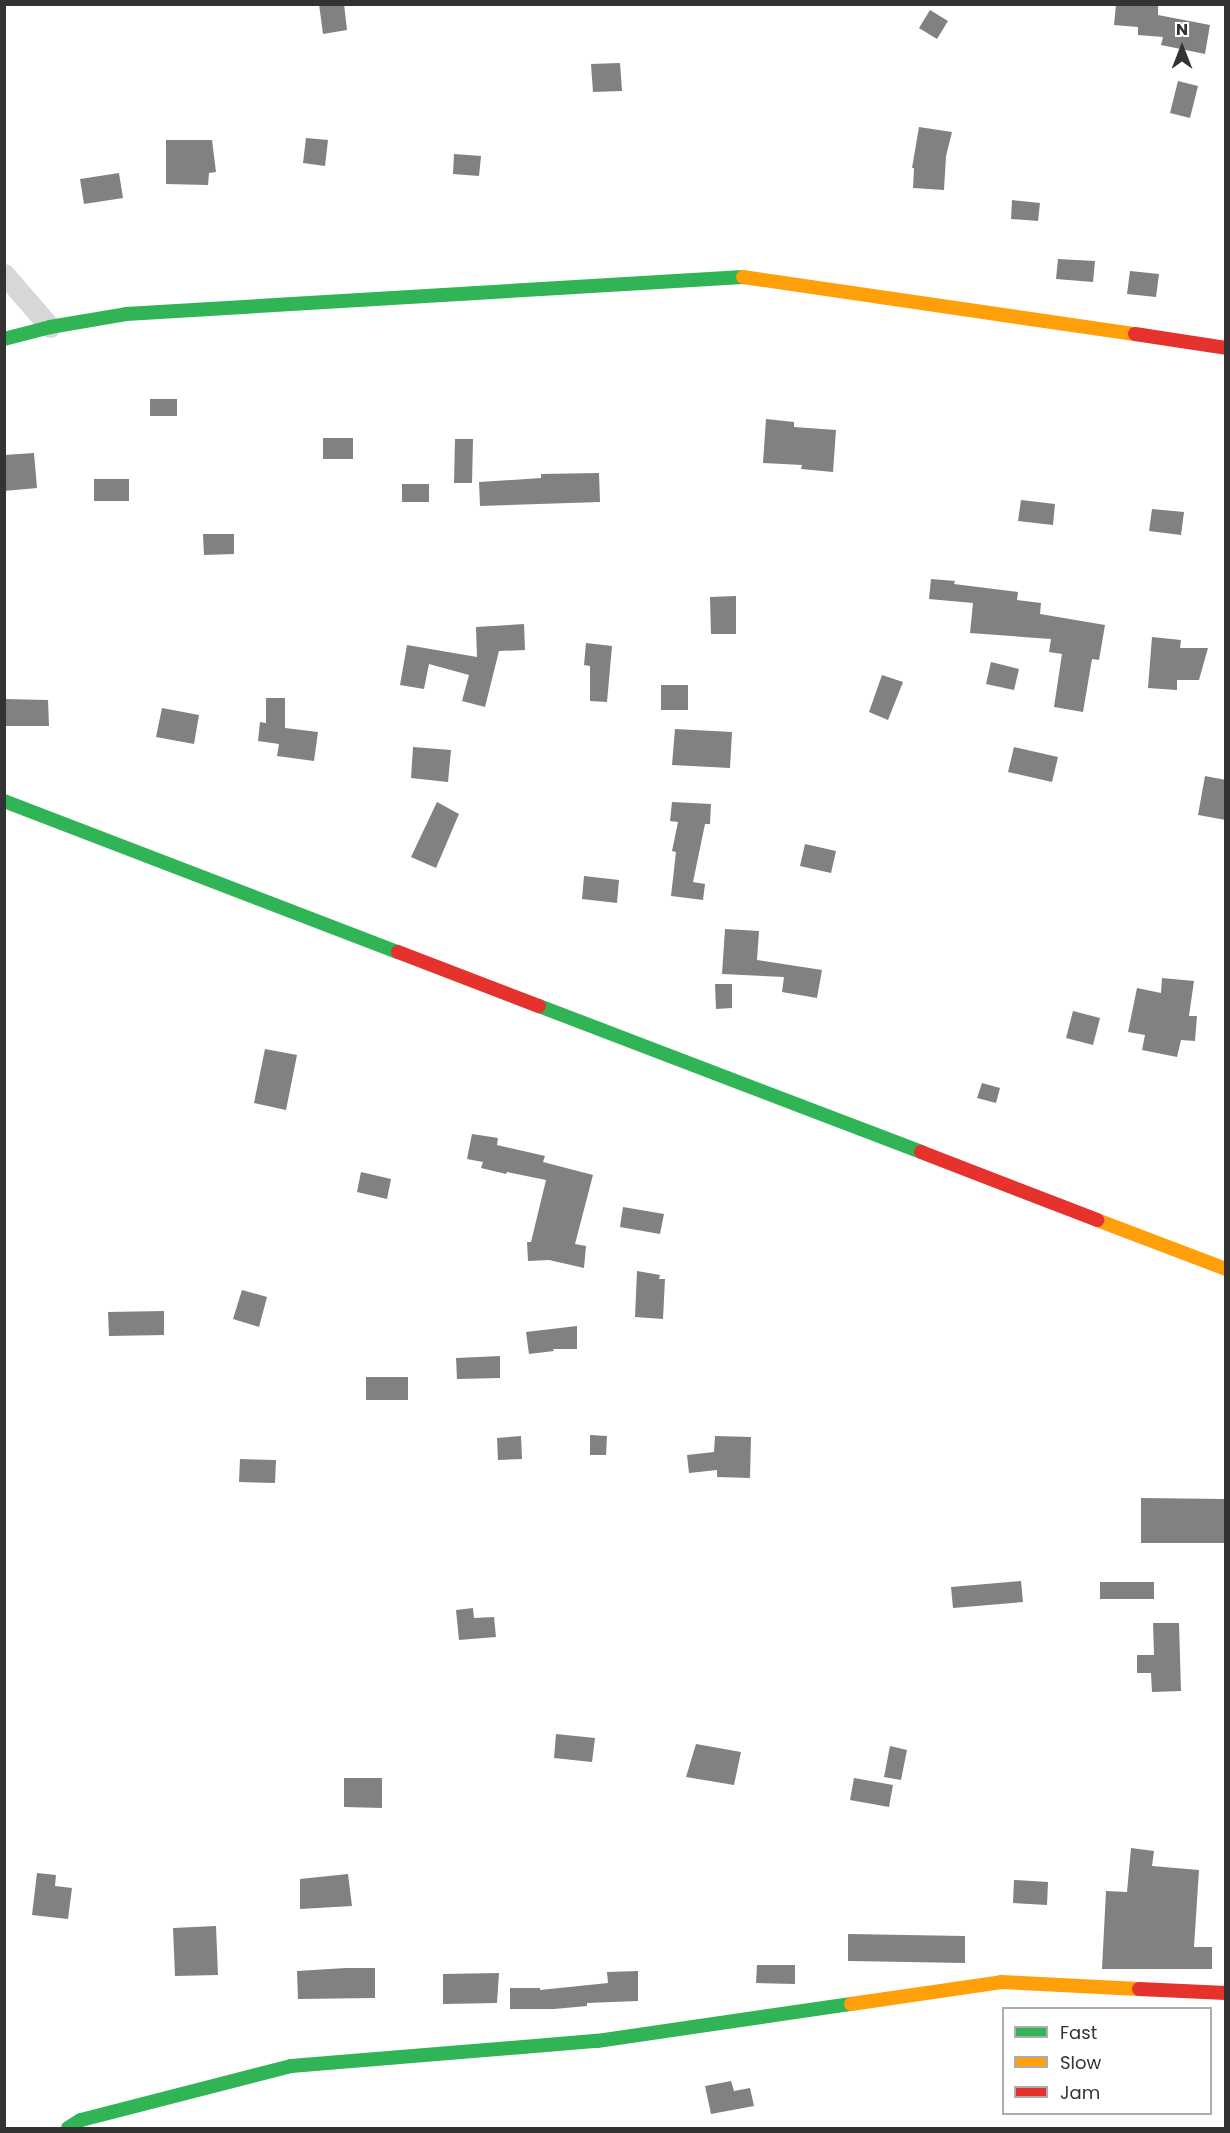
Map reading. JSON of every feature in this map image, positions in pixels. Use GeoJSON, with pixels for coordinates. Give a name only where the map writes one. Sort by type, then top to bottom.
{"type":"FeatureCollection","features":[{"type":"Feature","properties":{"kind":"street"},"geometry":{"type":"LineString","coordinates":[[4,274],[51,327]]}},
{"type":"Feature","properties":{"kind":"street"},"geometry":{"type":"LineString","coordinates":[[4,339],[51,327],[126,314],[752,276],[1226,348]]}},
{"type":"Feature","properties":{"kind":"street"},"geometry":{"type":"LineString","coordinates":[[4,801],[1226,1269]]}},
{"type":"Feature","properties":{"kind":"street"},"geometry":{"type":"LineString","coordinates":[[68,2128],[81,2120],[291,2066],[597,2041],[1001,1982],[1226,1993]]}},
{"type":"Feature","properties":{"kind":"building"},"geometry":{"type":"Polygon","coordinates":[[[319,4],[344,4],[347,30],[323,34],[319,4]]]}},
{"type":"Feature","properties":{"kind":"building"},"geometry":{"type":"Polygon","coordinates":[[[1116,4],[1158,4],[1158,15],[1210,25],[1205,54],[1161,45],[1163,37],[1138,35],[1138,27],[1114,25],[1116,4]]]}},
{"type":"Feature","properties":{"kind":"building"},"geometry":{"type":"Polygon","coordinates":[[[930,10],[948,21],[937,39],[919,28],[930,10]]]}},
{"type":"Feature","properties":{"kind":"building"},"geometry":{"type":"Polygon","coordinates":[[[620,63],[622,91],[593,92],[591,64],[620,63]]]}},
{"type":"Feature","properties":{"kind":"building"},"geometry":{"type":"Polygon","coordinates":[[[1178,81],[1198,86],[1190,118],[1170,113],[1178,81]]]}},
{"type":"Feature","properties":{"kind":"building"},"geometry":{"type":"Polygon","coordinates":[[[919,127],[952,132],[946,156],[944,190],[913,188],[914,168],[912,168],[919,127]]]}},
{"type":"Feature","properties":{"kind":"building"},"geometry":{"type":"Polygon","coordinates":[[[306,138],[328,140],[325,166],[303,163],[306,138]]]}},
{"type":"Feature","properties":{"kind":"building"},"geometry":{"type":"Polygon","coordinates":[[[166,140],[212,140],[216,172],[209,173],[208,185],[166,184],[166,140]]]}},
{"type":"Feature","properties":{"kind":"building"},"geometry":{"type":"Polygon","coordinates":[[[454,154],[481,156],[479,176],[453,174],[454,154]]]}},
{"type":"Feature","properties":{"kind":"building"},"geometry":{"type":"Polygon","coordinates":[[[119,173],[123,198],[84,204],[80,179],[119,173]]]}},
{"type":"Feature","properties":{"kind":"building"},"geometry":{"type":"Polygon","coordinates":[[[1012,200],[1040,203],[1038,221],[1011,219],[1012,200]]]}},
{"type":"Feature","properties":{"kind":"building"},"geometry":{"type":"Polygon","coordinates":[[[1058,259],[1095,261],[1093,282],[1056,279],[1058,259]]]}},
{"type":"Feature","properties":{"kind":"building"},"geometry":{"type":"Polygon","coordinates":[[[1130,271],[1159,274],[1156,297],[1127,294],[1130,271]]]}},
{"type":"Feature","properties":{"kind":"building"},"geometry":{"type":"Polygon","coordinates":[[[150,399],[177,399],[177,416],[150,416],[150,399]]]}},
{"type":"Feature","properties":{"kind":"building"},"geometry":{"type":"Polygon","coordinates":[[[766,419],[794,422],[794,427],[836,430],[833,472],[801,469],[802,465],[763,463],[766,419]]]}},
{"type":"Feature","properties":{"kind":"building"},"geometry":{"type":"Polygon","coordinates":[[[323,438],[353,438],[353,459],[323,459],[323,438]]]}},
{"type":"Feature","properties":{"kind":"building"},"geometry":{"type":"Polygon","coordinates":[[[455,439],[473,439],[472,483],[454,483],[455,439]]]}},
{"type":"Feature","properties":{"kind":"building"},"geometry":{"type":"Polygon","coordinates":[[[34,453],[37,488],[4,491],[4,455],[34,453]]]}},
{"type":"Feature","properties":{"kind":"building"},"geometry":{"type":"Polygon","coordinates":[[[599,473],[600,502],[480,506],[479,482],[541,478],[541,474],[599,473]]]}},
{"type":"Feature","properties":{"kind":"building"},"geometry":{"type":"Polygon","coordinates":[[[94,479],[129,479],[129,501],[94,501],[94,479]]]}},
{"type":"Feature","properties":{"kind":"building"},"geometry":{"type":"Polygon","coordinates":[[[402,484],[429,484],[429,502],[402,502],[402,484]]]}},
{"type":"Feature","properties":{"kind":"building"},"geometry":{"type":"Polygon","coordinates":[[[1021,500],[1055,504],[1053,525],[1018,521],[1021,500]]]}},
{"type":"Feature","properties":{"kind":"building"},"geometry":{"type":"Polygon","coordinates":[[[1152,509],[1184,512],[1181,535],[1149,531],[1152,509]]]}},
{"type":"Feature","properties":{"kind":"building"},"geometry":{"type":"Polygon","coordinates":[[[203,534],[234,534],[234,554],[204,555],[203,534]]]}},
{"type":"Feature","properties":{"kind":"building"},"geometry":{"type":"Polygon","coordinates":[[[931,579],[1018,592],[1017,600],[1041,603],[1040,614],[1105,625],[1099,660],[1092,659],[1083,712],[1054,707],[1062,654],[1049,652],[1051,639],[970,633],[973,603],[929,599],[931,579]]]}},
{"type":"Feature","properties":{"kind":"building"},"geometry":{"type":"Polygon","coordinates":[[[736,596],[736,634],[711,634],[710,597],[736,596]]]}},
{"type":"Feature","properties":{"kind":"building"},"geometry":{"type":"Polygon","coordinates":[[[524,624],[525,650],[499,651],[485,707],[462,701],[469,675],[429,664],[424,689],[400,685],[407,645],[477,657],[476,627],[524,624]]]}},
{"type":"Feature","properties":{"kind":"building"},"geometry":{"type":"Polygon","coordinates":[[[1152,637],[1181,640],[1180,648],[1208,648],[1199,680],[1177,680],[1177,690],[1148,688],[1152,637]]]}},
{"type":"Feature","properties":{"kind":"building"},"geometry":{"type":"Polygon","coordinates":[[[586,643],[612,646],[607,702],[590,701],[590,666],[584,665],[586,643]]]}},
{"type":"Feature","properties":{"kind":"building"},"geometry":{"type":"Polygon","coordinates":[[[991,662],[1019,669],[1014,690],[986,684],[991,662]]]}},
{"type":"Feature","properties":{"kind":"building"},"geometry":{"type":"Polygon","coordinates":[[[882,675],[903,682],[888,720],[869,712],[882,675]]]}},
{"type":"Feature","properties":{"kind":"building"},"geometry":{"type":"Polygon","coordinates":[[[661,685],[688,685],[688,710],[661,710],[661,685]]]}},
{"type":"Feature","properties":{"kind":"building"},"geometry":{"type":"Polygon","coordinates":[[[266,698],[285,698],[285,728],[318,732],[314,761],[277,756],[279,744],[258,741],[260,722],[266,723],[266,698]]]}},
{"type":"Feature","properties":{"kind":"building"},"geometry":{"type":"Polygon","coordinates":[[[4,699],[48,700],[49,726],[4,726],[4,699]]]}},
{"type":"Feature","properties":{"kind":"building"},"geometry":{"type":"Polygon","coordinates":[[[162,708],[199,715],[194,744],[156,737],[162,708]]]}},
{"type":"Feature","properties":{"kind":"building"},"geometry":{"type":"Polygon","coordinates":[[[675,729],[732,732],[730,768],[672,765],[675,729]]]}},
{"type":"Feature","properties":{"kind":"building"},"geometry":{"type":"Polygon","coordinates":[[[413,747],[451,750],[448,782],[411,778],[413,747]]]}},
{"type":"Feature","properties":{"kind":"building"},"geometry":{"type":"Polygon","coordinates":[[[1014,747],[1058,757],[1052,782],[1008,772],[1014,747]]]}},
{"type":"Feature","properties":{"kind":"building"},"geometry":{"type":"Polygon","coordinates":[[[1205,776],[1226,780],[1226,820],[1198,815],[1205,776]]]}},
{"type":"Feature","properties":{"kind":"building"},"geometry":{"type":"Polygon","coordinates":[[[437,802],[459,814],[436,868],[411,857],[437,802]]]}},
{"type":"Feature","properties":{"kind":"building"},"geometry":{"type":"Polygon","coordinates":[[[672,802],[711,804],[710,824],[705,824],[693,882],[705,884],[703,900],[671,896],[676,852],[672,851],[678,822],[670,821],[672,802]]]}},
{"type":"Feature","properties":{"kind":"building"},"geometry":{"type":"Polygon","coordinates":[[[805,844],[836,851],[831,873],[800,866],[805,844]]]}},
{"type":"Feature","properties":{"kind":"building"},"geometry":{"type":"Polygon","coordinates":[[[584,876],[619,880],[617,903],[582,899],[584,876]]]}},
{"type":"Feature","properties":{"kind":"building"},"geometry":{"type":"Polygon","coordinates":[[[725,929],[759,931],[757,960],[822,970],[817,998],[782,992],[784,977],[722,974],[725,929]]]}},
{"type":"Feature","properties":{"kind":"building"},"geometry":{"type":"Polygon","coordinates":[[[1162,978],[1194,981],[1189,1016],[1197,1016],[1195,1041],[1181,1040],[1177,1057],[1142,1050],[1145,1035],[1128,1032],[1137,988],[1161,993],[1162,978]]]}},
{"type":"Feature","properties":{"kind":"building"},"geometry":{"type":"Polygon","coordinates":[[[715,984],[732,984],[732,1008],[716,1009],[715,984]]]}},
{"type":"Feature","properties":{"kind":"building"},"geometry":{"type":"Polygon","coordinates":[[[1073,1011],[1100,1018],[1093,1045],[1066,1038],[1073,1011]]]}},
{"type":"Feature","properties":{"kind":"building"},"geometry":{"type":"Polygon","coordinates":[[[265,1049],[297,1055],[286,1110],[254,1103],[265,1049]]]}},
{"type":"Feature","properties":{"kind":"building"},"geometry":{"type":"Polygon","coordinates":[[[982,1083],[1000,1088],[996,1103],[977,1098],[982,1083]]]}},
{"type":"Feature","properties":{"kind":"building"},"geometry":{"type":"Polygon","coordinates":[[[472,1134],[498,1138],[497,1145],[545,1156],[543,1162],[593,1175],[575,1244],[586,1246],[584,1268],[549,1260],[528,1261],[527,1242],[531,1242],[546,1180],[481,1168],[483,1162],[467,1159],[472,1134]]]}},
{"type":"Feature","properties":{"kind":"building"},"geometry":{"type":"Polygon","coordinates":[[[361,1172],[391,1179],[387,1199],[357,1192],[361,1172]]]}},
{"type":"Feature","properties":{"kind":"building"},"geometry":{"type":"Polygon","coordinates":[[[623,1207],[664,1214],[660,1234],[620,1227],[623,1207]]]}},
{"type":"Feature","properties":{"kind":"building"},"geometry":{"type":"Polygon","coordinates":[[[637,1271],[660,1275],[659,1279],[665,1279],[663,1319],[635,1317],[637,1271]]]}},
{"type":"Feature","properties":{"kind":"building"},"geometry":{"type":"Polygon","coordinates":[[[242,1290],[267,1297],[259,1327],[233,1319],[242,1290]]]}},
{"type":"Feature","properties":{"kind":"building"},"geometry":{"type":"Polygon","coordinates":[[[164,1311],[164,1335],[109,1336],[108,1312],[164,1311]]]}},
{"type":"Feature","properties":{"kind":"building"},"geometry":{"type":"Polygon","coordinates":[[[577,1326],[577,1349],[553,1349],[554,1351],[529,1354],[526,1332],[577,1326]]]}},
{"type":"Feature","properties":{"kind":"building"},"geometry":{"type":"Polygon","coordinates":[[[500,1356],[500,1378],[457,1379],[456,1358],[500,1356]]]}},
{"type":"Feature","properties":{"kind":"building"},"geometry":{"type":"Polygon","coordinates":[[[366,1377],[408,1377],[408,1400],[366,1400],[366,1377]]]}},
{"type":"Feature","properties":{"kind":"building"},"geometry":{"type":"Polygon","coordinates":[[[590,1435],[607,1436],[606,1455],[590,1455],[590,1435]]]}},
{"type":"Feature","properties":{"kind":"building"},"geometry":{"type":"Polygon","coordinates":[[[521,1436],[522,1459],[498,1460],[497,1438],[521,1436]]]}},
{"type":"Feature","properties":{"kind":"building"},"geometry":{"type":"Polygon","coordinates":[[[715,1436],[751,1437],[750,1478],[717,1477],[717,1470],[689,1473],[687,1455],[714,1452],[715,1436]]]}},
{"type":"Feature","properties":{"kind":"building"},"geometry":{"type":"Polygon","coordinates":[[[240,1459],[276,1460],[275,1483],[239,1482],[240,1459]]]}},
{"type":"Feature","properties":{"kind":"building"},"geometry":{"type":"Polygon","coordinates":[[[1141,1498],[1226,1499],[1226,1543],[1141,1543],[1141,1498]]]}},
{"type":"Feature","properties":{"kind":"building"},"geometry":{"type":"Polygon","coordinates":[[[1021,1581],[1023,1602],[953,1608],[951,1587],[1021,1581]]]}},
{"type":"Feature","properties":{"kind":"building"},"geometry":{"type":"Polygon","coordinates":[[[1100,1582],[1154,1582],[1154,1599],[1100,1599],[1100,1582]]]}},
{"type":"Feature","properties":{"kind":"building"},"geometry":{"type":"Polygon","coordinates":[[[473,1608],[474,1618],[494,1617],[496,1637],[459,1640],[456,1610],[473,1608]]]}},
{"type":"Feature","properties":{"kind":"building"},"geometry":{"type":"Polygon","coordinates":[[[1153,1623],[1179,1623],[1181,1691],[1152,1692],[1151,1673],[1137,1673],[1137,1655],[1154,1655],[1153,1623]]]}},
{"type":"Feature","properties":{"kind":"building"},"geometry":{"type":"Polygon","coordinates":[[[556,1734],[595,1738],[592,1762],[554,1758],[556,1734]]]}},
{"type":"Feature","properties":{"kind":"building"},"geometry":{"type":"Polygon","coordinates":[[[696,1744],[741,1752],[734,1785],[686,1777],[696,1744]]]}},
{"type":"Feature","properties":{"kind":"building"},"geometry":{"type":"Polygon","coordinates":[[[890,1746],[907,1750],[901,1780],[884,1777],[890,1746]]]}},
{"type":"Feature","properties":{"kind":"building"},"geometry":{"type":"Polygon","coordinates":[[[344,1778],[382,1778],[382,1808],[344,1807],[344,1778]]]}},
{"type":"Feature","properties":{"kind":"building"},"geometry":{"type":"Polygon","coordinates":[[[854,1778],[893,1785],[889,1807],[850,1800],[854,1778]]]}},
{"type":"Feature","properties":{"kind":"building"},"geometry":{"type":"Polygon","coordinates":[[[1131,1848],[1154,1851],[1152,1866],[1199,1870],[1194,1947],[1212,1947],[1212,1969],[1102,1969],[1106,1891],[1127,1892],[1131,1848]]]}},
{"type":"Feature","properties":{"kind":"building"},"geometry":{"type":"Polygon","coordinates":[[[37,1873],[56,1875],[55,1886],[72,1888],[68,1919],[32,1915],[37,1873]]]}},
{"type":"Feature","properties":{"kind":"building"},"geometry":{"type":"Polygon","coordinates":[[[348,1874],[352,1906],[300,1909],[300,1879],[348,1874]]]}},
{"type":"Feature","properties":{"kind":"building"},"geometry":{"type":"Polygon","coordinates":[[[1014,1880],[1048,1882],[1047,1905],[1013,1903],[1014,1880]]]}},
{"type":"Feature","properties":{"kind":"building"},"geometry":{"type":"Polygon","coordinates":[[[216,1926],[218,1975],[175,1976],[173,1928],[216,1926]]]}},
{"type":"Feature","properties":{"kind":"building"},"geometry":{"type":"Polygon","coordinates":[[[848,1934],[965,1936],[965,1963],[848,1961],[848,1934]]]}},
{"type":"Feature","properties":{"kind":"building"},"geometry":{"type":"Polygon","coordinates":[[[757,1965],[795,1965],[795,1984],[756,1983],[757,1965]]]}},
{"type":"Feature","properties":{"kind":"building"},"geometry":{"type":"Polygon","coordinates":[[[375,1968],[375,1998],[298,1999],[297,1971],[375,1968]]]}},
{"type":"Feature","properties":{"kind":"building"},"geometry":{"type":"Polygon","coordinates":[[[638,1971],[638,2001],[587,2003],[587,2006],[554,2009],[510,2009],[510,1988],[540,1988],[540,1990],[608,1983],[607,1972],[638,1971]]]}},
{"type":"Feature","properties":{"kind":"building"},"geometry":{"type":"Polygon","coordinates":[[[499,1973],[497,2003],[443,2004],[443,1974],[499,1973]]]}},
{"type":"Feature","properties":{"kind":"building"},"geometry":{"type":"Polygon","coordinates":[[[731,2081],[734,2091],[750,2088],[754,2106],[711,2114],[705,2086],[731,2081]]]}},
{"type":"Feature","properties":{"kind":"traffic: fast"},"geometry":{"type":"LineString","coordinates":[[4,339],[50,327],[126,314],[743,277]]}},
{"type":"Feature","properties":{"kind":"traffic: fast"},"geometry":{"type":"LineString","coordinates":[[4,801],[398,952]]}},
{"type":"Feature","properties":{"kind":"traffic: fast"},"geometry":{"type":"LineString","coordinates":[[539,1006],[921,1152]]}},
{"type":"Feature","properties":{"kind":"traffic: fast"},"geometry":{"type":"LineString","coordinates":[[68,2128],[81,2120],[291,2066],[597,2041],[851,2004]]}},
{"type":"Feature","properties":{"kind":"traffic: slow"},"geometry":{"type":"LineString","coordinates":[[743,277],[1135,334]]}},
{"type":"Feature","properties":{"kind":"traffic: slow"},"geometry":{"type":"LineString","coordinates":[[1097,1220],[1226,1269]]}},
{"type":"Feature","properties":{"kind":"traffic: slow"},"geometry":{"type":"LineString","coordinates":[[851,2004],[1001,1982],[1139,1989]]}},
{"type":"Feature","properties":{"kind":"traffic: jam"},"geometry":{"type":"LineString","coordinates":[[1135,334],[1226,348]]}},
{"type":"Feature","properties":{"kind":"traffic: jam"},"geometry":{"type":"LineString","coordinates":[[398,952],[539,1006]]}},
{"type":"Feature","properties":{"kind":"traffic: jam"},"geometry":{"type":"LineString","coordinates":[[921,1152],[1097,1220]]}},
{"type":"Feature","properties":{"kind":"traffic: jam"},"geometry":{"type":"LineString","coordinates":[[1139,1989],[1226,1993]]}}]}
